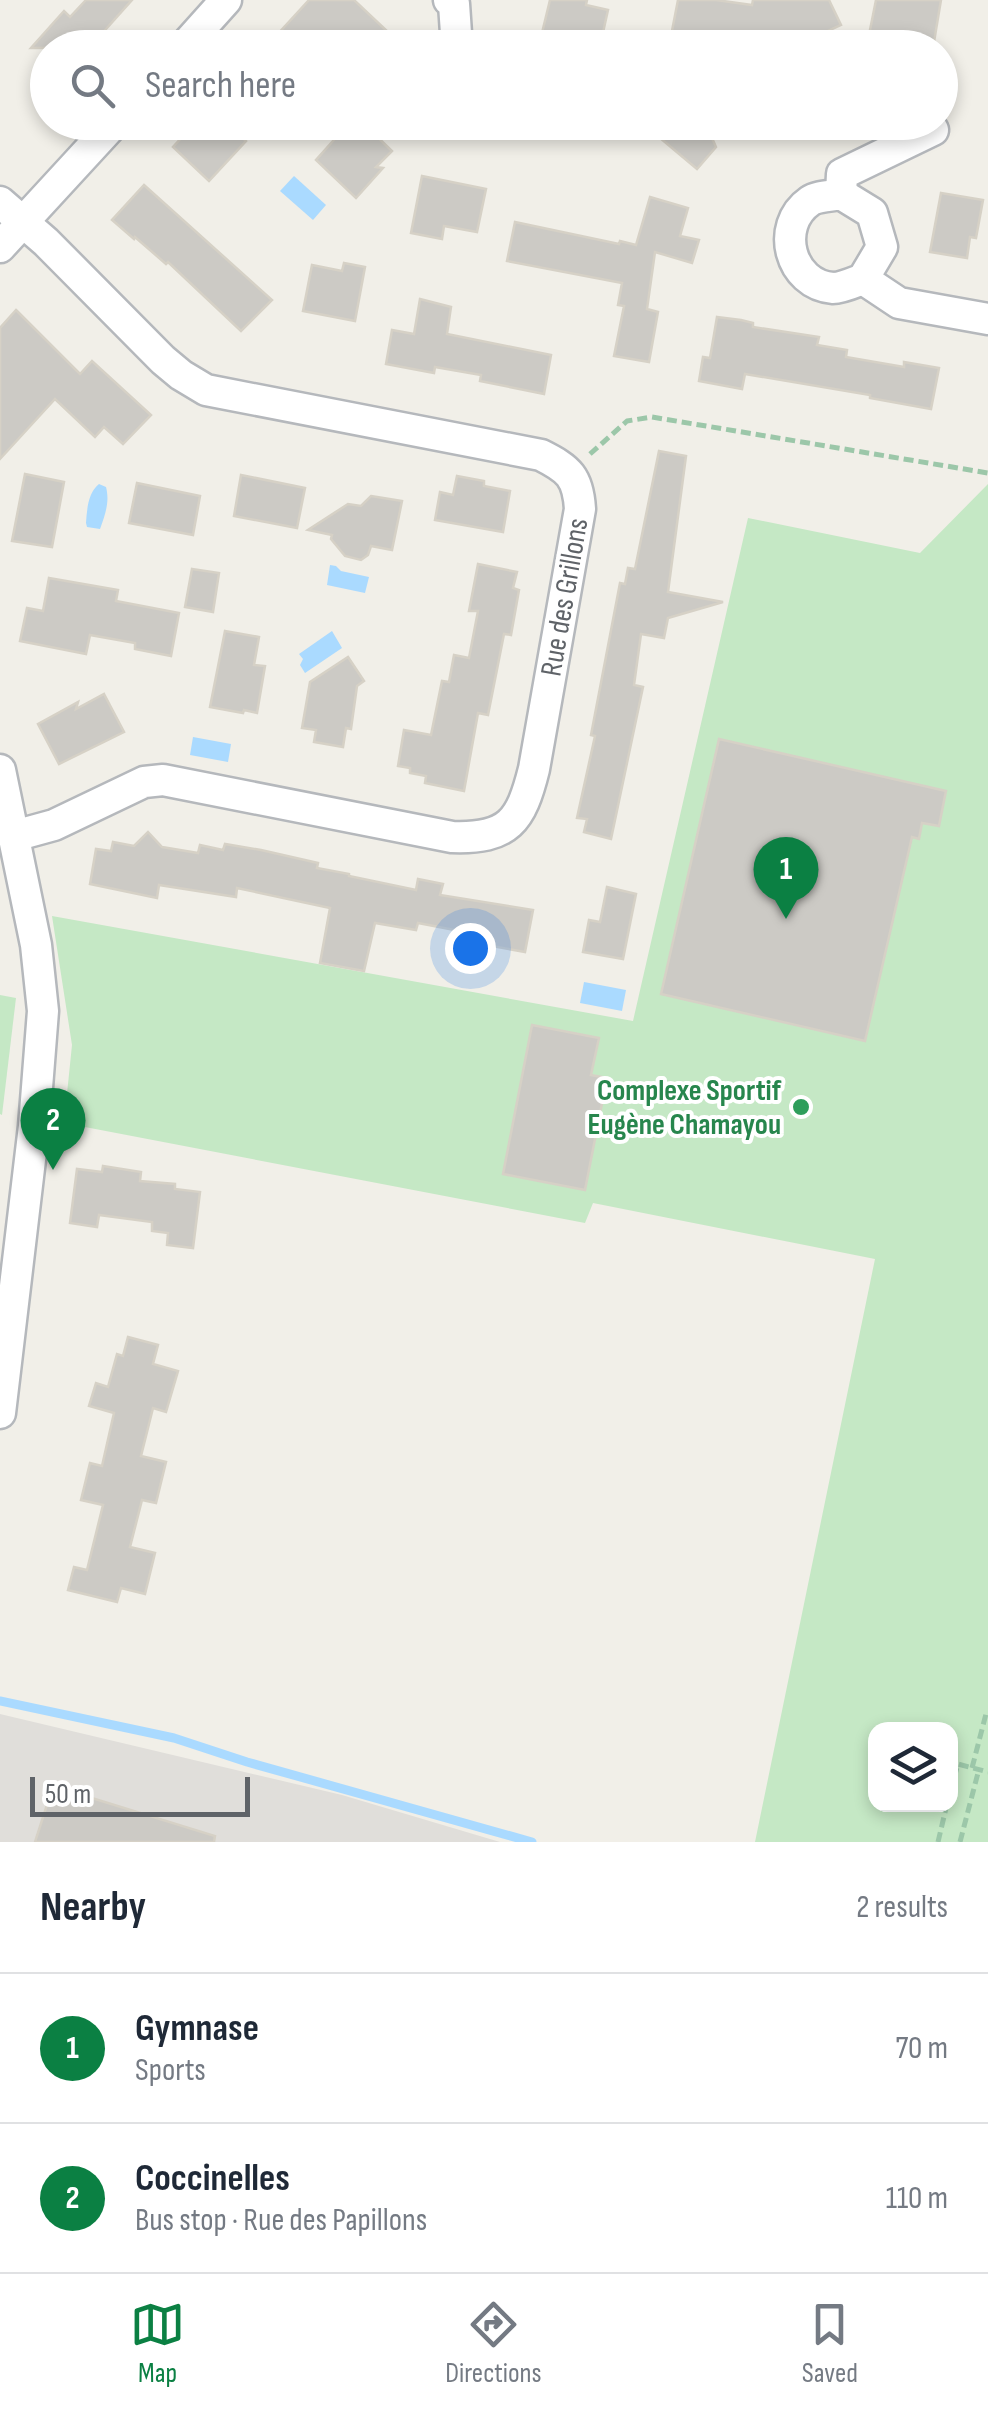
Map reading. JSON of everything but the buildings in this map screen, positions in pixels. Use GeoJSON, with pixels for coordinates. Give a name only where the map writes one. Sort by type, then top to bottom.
{"type":"FeatureCollection","features":[{"type":"Feature","properties":{"kind":"street"},"geometry":{"type":"LineString","coordinates":[[198,30],[226,0]]}},
{"type":"Feature","properties":{"kind":"street"},"geometry":{"type":"LineString","coordinates":[[449,0],[454,4],[455,30]]}},
{"type":"Feature","properties":{"kind":"street"},"geometry":{"type":"LineString","coordinates":[[0,247],[99,140]]}},
{"type":"Feature","properties":{"kind":"street"},"geometry":{"type":"LineString","coordinates":[[840,194],[842,174],[913,140]]}},
{"type":"Feature","properties":{"kind":"street"},"geometry":{"type":"LineString","coordinates":[[840,194],[872,212],[882,248],[863,279],[835,288],[806,278],[789,253],[791,223],[811,200],[840,194]]}},
{"type":"Feature","properties":{"kind":"street","name":"Rue des Grillons"},"geometry":{"type":"LineString","coordinates":[[0,202],[163,360],[206,390],[540,455],[568,472],[578,489],[580,510],[526,802],[520,813],[500,830],[473,838],[452,837],[163,780],[144,782],[54,825],[14,836]]}},
{"type":"Feature","properties":{"kind":"street"},"geometry":{"type":"LineString","coordinates":[[863,279],[899,303],[988,319]]}},
{"type":"Feature","properties":{"kind":"street"},"geometry":{"type":"LineString","coordinates":[[0,770],[36,945],[44,1011],[34,1126],[3,1357],[0,1413]]}},
{"type":"Feature","properties":{"kind":"path"},"geometry":{"type":"LineString","coordinates":[[568,472],[627,422],[652,418],[988,473]]}},
{"type":"Feature","properties":{"kind":"path"},"geometry":{"type":"LineString","coordinates":[[960,1842],[987,1710]]}},
{"type":"Feature","properties":{"kind":"path"},"geometry":{"type":"LineString","coordinates":[[958,1764],[988,1772]]}},
{"type":"Feature","properties":{"kind":"path"},"geometry":{"type":"LineString","coordinates":[[938,1842],[946,1812]]}},
{"type":"Feature","properties":{"kind":"shaded area"},"geometry":{"type":"Polygon","coordinates":[[[0,1714],[342,1795],[500,1842],[0,1842],[0,1714]]]}},
{"type":"Feature","properties":{"kind":"green space","name":"Complexe Sportif Eugène Chamayou"},"geometry":{"type":"Polygon","coordinates":[[[988,484],[988,1842],[755,1842],[875,1259],[593,1203],[585,1223],[64,1123],[72,1045],[52,916],[633,1021],[748,518],[920,553],[988,484]]]}},
{"type":"Feature","properties":{"kind":"green space"},"geometry":{"type":"Polygon","coordinates":[[[0,995],[16,998],[2,1115],[0,1114],[0,995]]]}},
{"type":"Feature","properties":{"kind":"water"},"geometry":{"type":"Polygon","coordinates":[[[294,176],[326,205],[313,220],[280,191],[294,176]]]}},
{"type":"Feature","properties":{"kind":"water"},"geometry":{"type":"Polygon","coordinates":[[[99,484],[106,487],[107,498],[100,529],[87,527],[86,523],[90,497],[99,484]]]}},
{"type":"Feature","properties":{"kind":"water"},"geometry":{"type":"Polygon","coordinates":[[[330,565],[369,577],[365,593],[327,585],[330,565]]]}},
{"type":"Feature","properties":{"kind":"water"},"geometry":{"type":"Polygon","coordinates":[[[332,631],[342,648],[305,673],[299,654],[332,631]]]}},
{"type":"Feature","properties":{"kind":"water"},"geometry":{"type":"Polygon","coordinates":[[[193,737],[231,744],[228,762],[190,755],[193,737]]]}},
{"type":"Feature","properties":{"kind":"water"},"geometry":{"type":"Polygon","coordinates":[[[584,982],[626,990],[622,1011],[580,1003],[584,982]]]}},
{"type":"Feature","properties":{"kind":"waterway"},"geometry":{"type":"LineString","coordinates":[[0,1701],[174,1738],[532,1842]]}},
{"type":"Feature","properties":{"kind":"place","name":"Gymnase"},"geometry":{"type":"Point","coordinates":[786,919]}},
{"type":"Feature","properties":{"kind":"place","name":"Complexe Sportif Eugène Chamayou"},"geometry":{"type":"Point","coordinates":[801,1107]}},
{"type":"Feature","properties":{"kind":"place","name":"Coccinelles"},"geometry":{"type":"Point","coordinates":[53,1170]}}]}
